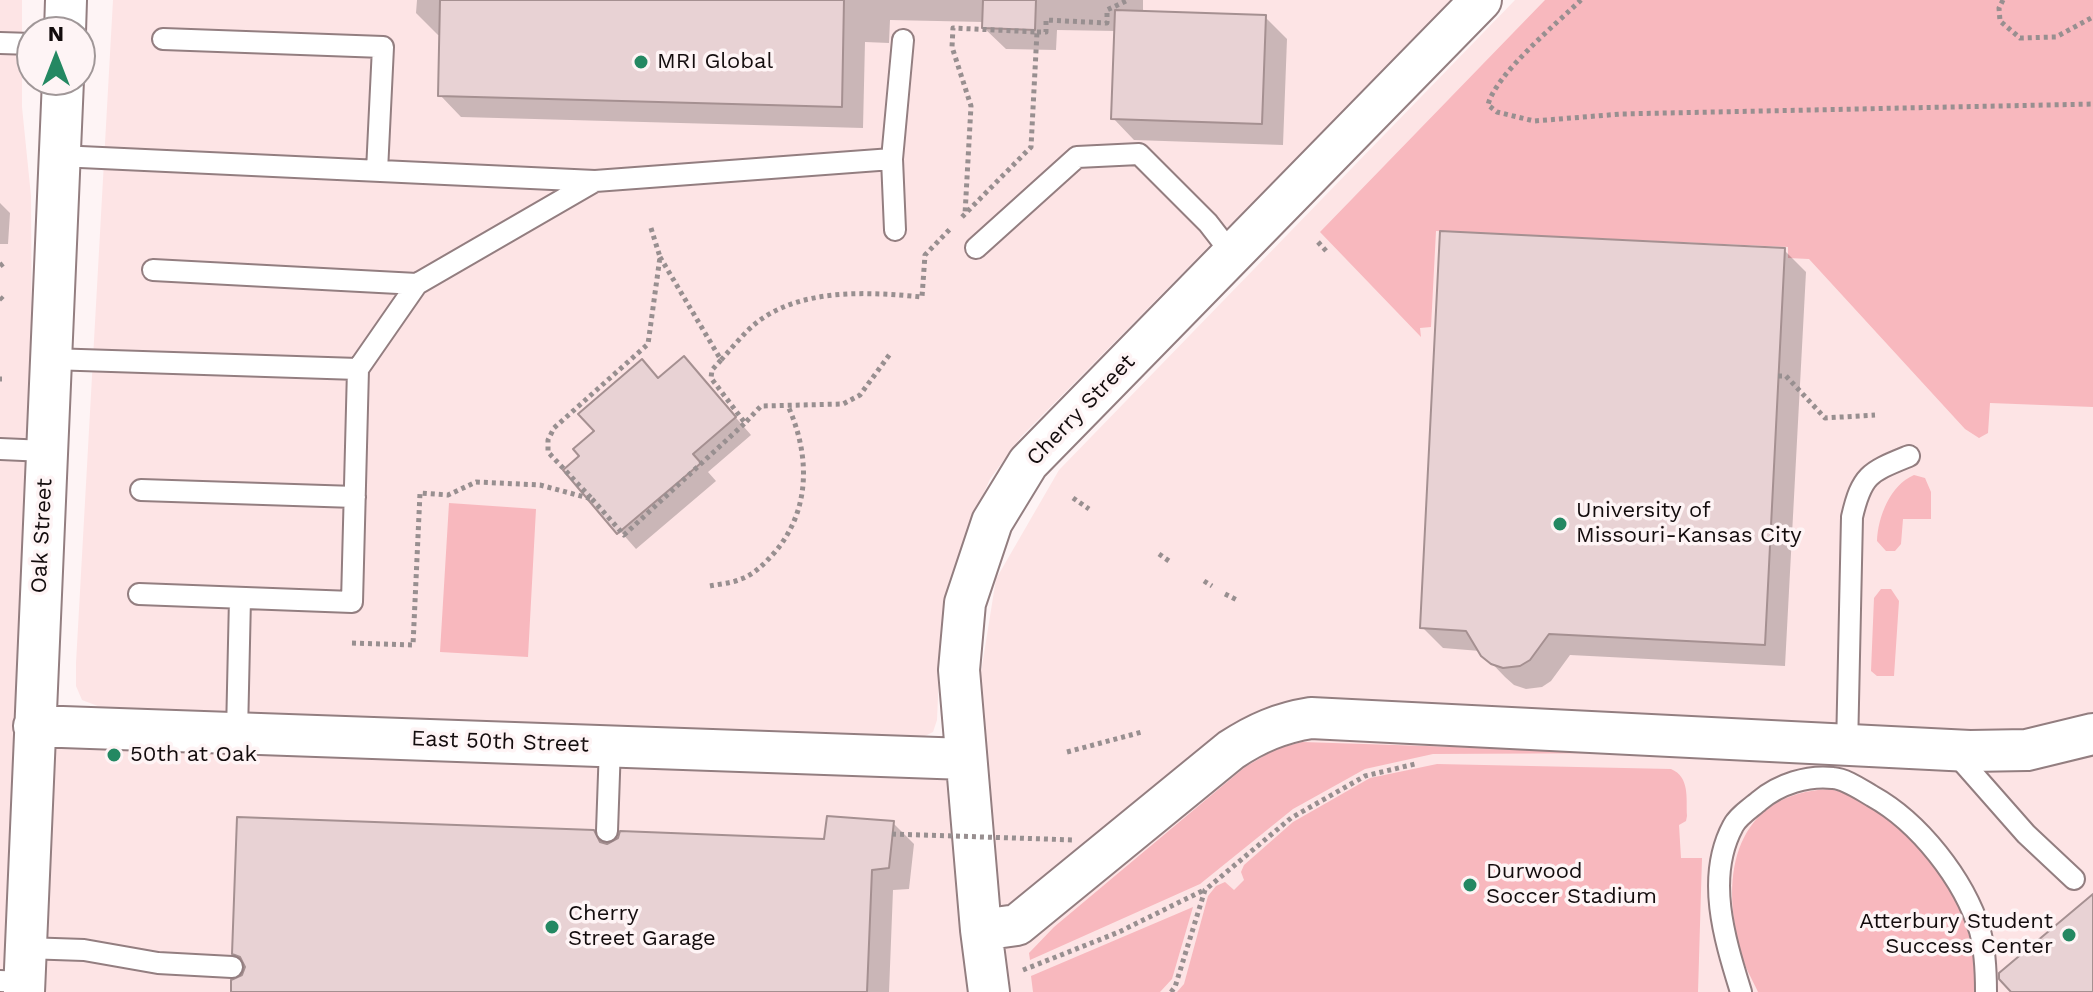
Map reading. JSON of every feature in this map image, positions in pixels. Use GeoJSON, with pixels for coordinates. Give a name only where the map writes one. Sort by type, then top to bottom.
{"type":"FeatureCollection","features":[{"type":"Feature","properties":{"kind":"street","name":"Cherry Street"},"geometry":{"type":"LineString","coordinates":[[989,992],[959,670],[965,603],[992,522],[1028,463],[1481,0]]}},
{"type":"Feature","properties":{"kind":"street","name":"Oak Street"},"geometry":{"type":"LineString","coordinates":[[18,976],[34,726],[62,96]]}},
{"type":"Feature","properties":{"kind":"street"},"geometry":{"type":"LineString","coordinates":[[981,930],[1017,925],[1231,750],[1256,734],[1284,722],[1311,718],[1695,735],[1842,762],[1952,750],[2027,750],[2093,734]]}},
{"type":"Feature","properties":{"kind":"street","name":"East 50th Street"},"geometry":{"type":"LineString","coordinates":[[34,726],[966,759]]}},
{"type":"Feature","properties":{"kind":"lane"},"geometry":{"type":"LineString","coordinates":[[163,39],[383,47],[377,171]]}},
{"type":"Feature","properties":{"kind":"lane"},"geometry":{"type":"LineString","coordinates":[[895,230],[892,159],[903,40]]}},
{"type":"Feature","properties":{"kind":"lane"},"geometry":{"type":"LineString","coordinates":[[976,248],[1077,157],[1139,154],[1208,223],[1232,254]]}},
{"type":"Feature","properties":{"kind":"lane"},"geometry":{"type":"LineString","coordinates":[[59,156],[595,181],[892,159]]}},
{"type":"Feature","properties":{"kind":"lane"},"geometry":{"type":"LineString","coordinates":[[139,594],[352,602],[358,369],[417,284],[595,181]]}},
{"type":"Feature","properties":{"kind":"lane"},"geometry":{"type":"LineString","coordinates":[[153,270],[417,284]]}},
{"type":"Feature","properties":{"kind":"lane"},"geometry":{"type":"LineString","coordinates":[[50,359],[358,369]]}},
{"type":"Feature","properties":{"kind":"lane"},"geometry":{"type":"LineString","coordinates":[[0,449],[46,451]]}},
{"type":"Feature","properties":{"kind":"lane"},"geometry":{"type":"LineString","coordinates":[[1842,762],[1852,517],[1859,487],[1877,469],[1909,456]]}},
{"type":"Feature","properties":{"kind":"lane"},"geometry":{"type":"LineString","coordinates":[[141,490],[355,497]]}},
{"type":"Feature","properties":{"kind":"lane"},"geometry":{"type":"LineString","coordinates":[[237,733],[240,598]]}},
{"type":"Feature","properties":{"kind":"lane"},"geometry":{"type":"LineString","coordinates":[[607,831],[610,746]]}},
{"type":"Feature","properties":{"kind":"lane"},"geometry":{"type":"LineString","coordinates":[[1952,750],[2026,834],[2074,879]]}},
{"type":"Feature","properties":{"kind":"lane"},"geometry":{"type":"LineString","coordinates":[[1741,992],[1721,919],[1720,871],[1733,824],[1766,795],[1842,762]]}},
{"type":"Feature","properties":{"kind":"lane"},"geometry":{"type":"LineString","coordinates":[[1842,762],[1916,828],[1962,892],[1980,932],[1986,992]]}},
{"type":"Feature","properties":{"kind":"lane"},"geometry":{"type":"LineString","coordinates":[[18,976],[84,950],[158,963],[232,967]]}},
{"type":"Feature","properties":{"kind":"path"},"geometry":{"type":"LineString","coordinates":[[1037,32],[1046,32],[1046,20],[1107,23],[1107,10],[1128,0]]}},
{"type":"Feature","properties":{"kind":"path"},"geometry":{"type":"LineString","coordinates":[[1581,0],[1505,76],[1490,96],[1488,105],[1497,112],[1534,121],[1621,114],[2093,104]]}},
{"type":"Feature","properties":{"kind":"path"},"geometry":{"type":"LineString","coordinates":[[2003,0],[1999,8],[2000,21],[2020,38],[2056,37],[2093,17]]}},
{"type":"Feature","properties":{"kind":"path"},"geometry":{"type":"LineString","coordinates":[[650,225],[660,257],[648,344],[554,428],[548,440],[548,452],[624,535],[761,406],[843,404],[860,395],[890,354]]}},
{"type":"Feature","properties":{"kind":"path"},"geometry":{"type":"LineString","coordinates":[[1318,242],[1328,253]]}},
{"type":"Feature","properties":{"kind":"path"},"geometry":{"type":"LineString","coordinates":[[721,360],[712,370],[711,378],[745,423]]}},
{"type":"Feature","properties":{"kind":"path"},"geometry":{"type":"LineString","coordinates":[[1778,376],[1786,376],[1825,418],[1875,415]]}},
{"type":"Feature","properties":{"kind":"path"},"geometry":{"type":"LineString","coordinates":[[710,586],[741,579],[757,571],[796,521],[802,492],[803,458],[798,431],[788,406]]}},
{"type":"Feature","properties":{"kind":"path"},"geometry":{"type":"LineString","coordinates":[[352,643],[413,645],[417,493],[448,495],[476,482],[540,485],[592,499]]}},
{"type":"Feature","properties":{"kind":"path"},"geometry":{"type":"LineString","coordinates":[[1073,498],[1089,509]]}},
{"type":"Feature","properties":{"kind":"path"},"geometry":{"type":"LineString","coordinates":[[1159,554],[1169,561]]}},
{"type":"Feature","properties":{"kind":"path"},"geometry":{"type":"LineString","coordinates":[[1204,581],[1212,586]]}},
{"type":"Feature","properties":{"kind":"path"},"geometry":{"type":"LineString","coordinates":[[1225,594],[1237,600]]}},
{"type":"Feature","properties":{"kind":"path"},"geometry":{"type":"LineString","coordinates":[[1067,752],[1142,732]]}},
{"type":"Feature","properties":{"kind":"path"},"geometry":{"type":"LineString","coordinates":[[1023,970],[1119,932],[1205,890],[1291,818],[1365,776],[1419,764]]}},
{"type":"Feature","properties":{"kind":"path"},"geometry":{"type":"LineString","coordinates":[[892,834],[1075,840]]}},
{"type":"Feature","properties":{"kind":"path"},"geometry":{"type":"LineString","coordinates":[[1171,992],[1205,890]]}},
{"type":"Feature","properties":{"kind":"shaded area","name":"University of Missouri-Kansas City"},"geometry":{"type":"Polygon","coordinates":[[[0,0],[22,0],[22,16],[16,16],[16,96],[22,96],[31,196],[34,726],[967,759],[996,579],[1059,470],[1515,0],[2093,0],[2093,992],[0,992],[0,0]]]}},
{"type":"Feature","properties":{"kind":"shaded area"},"geometry":{"type":"Polygon","coordinates":[[[113,0],[1452,0],[1021,437],[990,479],[949,581],[941,628],[937,720],[933,732],[917,740],[103,708],[82,700],[76,686],[76,663],[113,0]]]}},
{"type":"Feature","properties":{"kind":"shaded area"},"geometry":{"type":"Polygon","coordinates":[[[1545,0],[2093,0],[2093,407],[1990,403],[1988,433],[1979,438],[1965,429],[1809,259],[1788,258],[1788,247],[1436,231],[1431,327],[1420,328],[1421,337],[1320,232],[1545,0]]]}},
{"type":"Feature","properties":{"kind":"shaded area"},"geometry":{"type":"Polygon","coordinates":[[[1914,475],[1925,478],[1931,492],[1931,519],[1903,519],[1901,544],[1895,551],[1886,551],[1877,541],[1883,512],[1898,486],[1914,475]]]}},
{"type":"Feature","properties":{"kind":"shaded area"},"geometry":{"type":"Polygon","coordinates":[[[449,503],[536,509],[528,657],[440,652],[449,503]]]}},
{"type":"Feature","properties":{"kind":"shaded area"},"geometry":{"type":"Polygon","coordinates":[[[1881,589],[1891,589],[1899,601],[1894,676],[1877,676],[1871,671],[1874,598],[1881,589]]]}},
{"type":"Feature","properties":{"kind":"shaded area"},"geometry":{"type":"Polygon","coordinates":[[[1302,742],[1641,753],[1433,754],[1365,769],[1293,809],[1200,884],[1030,960],[1029,953],[1054,927],[1245,767],[1276,749],[1302,742]]]}},
{"type":"Feature","properties":{"kind":"shaded area","name":"Durwood Soccer Stadium"},"geometry":{"type":"Polygon","coordinates":[[[1437,764],[1671,769],[1677,773],[1687,795],[1686,821],[1679,825],[1681,858],[1702,858],[1698,992],[1177,992],[1184,984],[1208,896],[1216,886],[1225,882],[1234,890],[1244,880],[1241,872],[1244,865],[1293,822],[1370,778],[1437,764]]]}},
{"type":"Feature","properties":{"kind":"shaded area"},"geometry":{"type":"Polygon","coordinates":[[[1830,789],[1862,801],[1890,820],[1910,837],[1942,875],[1964,918],[1971,941],[1977,992],[1758,992],[1742,957],[1735,923],[1732,894],[1734,867],[1742,843],[1754,822],[1773,805],[1798,794],[1830,789]]]}},
{"type":"Feature","properties":{"kind":"shaded area"},"geometry":{"type":"Polygon","coordinates":[[[1193,907],[1172,979],[1160,992],[1033,992],[1031,976],[1193,907]]]}},
{"type":"Feature","properties":{"kind":"building","name":"MRI Global"},"geometry":{"type":"Polygon","coordinates":[[[440,0],[844,0],[842,107],[438,96],[440,0]]]}},
{"type":"Feature","properties":{"kind":"building"},"geometry":{"type":"Polygon","coordinates":[[[983,0],[1036,0],[1035,30],[982,28],[983,0]]]}},
{"type":"Feature","properties":{"kind":"building"},"geometry":{"type":"Polygon","coordinates":[[[1115,10],[1266,15],[1262,124],[1111,119],[1115,10]]]}},
{"type":"Feature","properties":{"kind":"building"},"geometry":{"type":"Polygon","coordinates":[[[1440,231],[1785,248],[1765,645],[1549,634],[1530,660],[1520,666],[1503,668],[1481,656],[1466,631],[1420,628],[1440,231]]]}},
{"type":"Feature","properties":{"kind":"building"},"geometry":{"type":"Polygon","coordinates":[[[684,356],[736,417],[693,454],[701,463],[617,534],[563,470],[579,456],[573,449],[594,431],[578,414],[642,359],[658,378],[684,356]]]}},
{"type":"Feature","properties":{"kind":"building","name":"Cherry Street Garage"},"geometry":{"type":"Polygon","coordinates":[[[827,816],[894,821],[889,868],[872,870],[867,992],[231,992],[231,980],[242,975],[245,967],[240,957],[232,954],[237,817],[594,830],[600,842],[607,844],[618,838],[620,831],[824,839],[827,816]]]}},
{"type":"Feature","properties":{"kind":"building","name":"Atterbury Student Success Center"},"geometry":{"type":"Polygon","coordinates":[[[2093,894],[2093,992],[2011,992],[1999,979],[1999,973],[2093,894]]]}},
{"type":"Feature","properties":{"kind":"place","name":"MRI Global"},"geometry":{"type":"Point","coordinates":[641,62]}},
{"type":"Feature","properties":{"kind":"place","name":"University of Missouri-Kansas City"},"geometry":{"type":"Point","coordinates":[1560,524]}},
{"type":"Feature","properties":{"kind":"place","name":"50th at Oak"},"geometry":{"type":"Point","coordinates":[114,755]}},
{"type":"Feature","properties":{"kind":"place","name":"Durwood Soccer Stadium"},"geometry":{"type":"Point","coordinates":[1470,885]}},
{"type":"Feature","properties":{"kind":"place","name":"Cherry Street Garage"},"geometry":{"type":"Point","coordinates":[552,927]}},
{"type":"Feature","properties":{"kind":"place","name":"Atterbury Student Success Center"},"geometry":{"type":"Point","coordinates":[2069,935]}}]}
